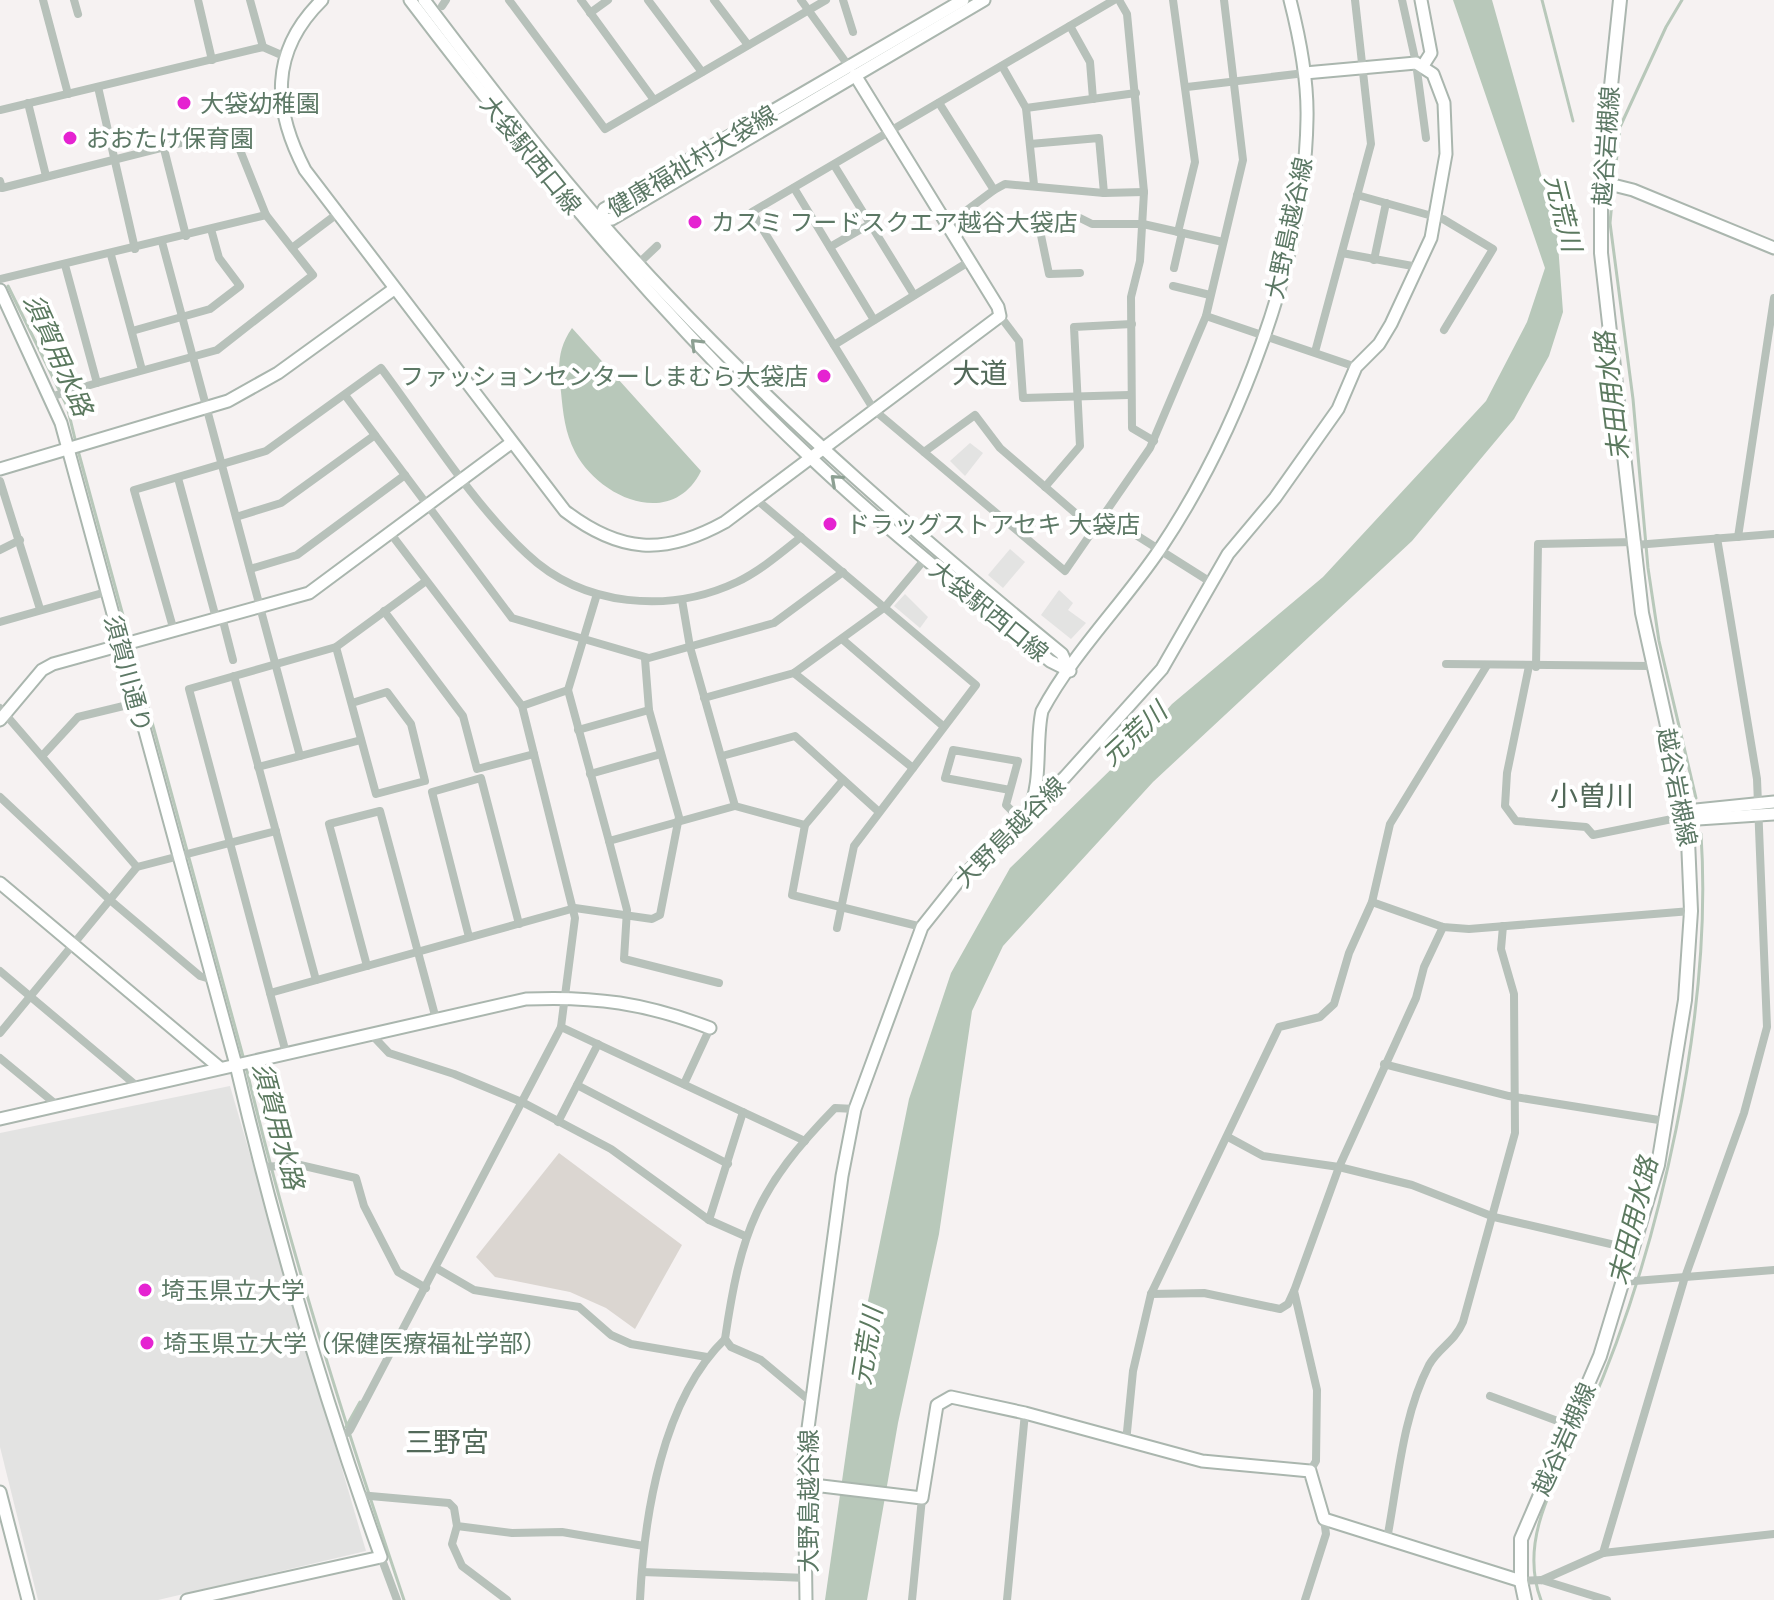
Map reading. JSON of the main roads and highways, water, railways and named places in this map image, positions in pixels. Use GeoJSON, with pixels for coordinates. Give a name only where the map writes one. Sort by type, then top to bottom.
{"type":"FeatureCollection","features":[{"type":"Feature","properties":{"kind":"main road","name":"越谷岩槻線"},"geometry":{"type":"LineString","coordinates":[[1525,1600],[1533,1580],[1521,1539],[1525,1524],[1572,1426],[1632,1282],[1632,1249],[1658,1165],[1685,1000],[1691,911],[1687,816],[1651,666],[1641,544],[1601,253],[1609,184],[1620,0]]}},
{"type":"Feature","properties":{"kind":"water","name":"元荒川"},"geometry":{"type":"Polygon","coordinates":[[[1453,0],[1492,0],[1557,231],[1563,312],[1549,356],[1514,419],[1412,541],[1153,782],[1003,946],[972,1011],[939,1234],[898,1423],[867,1600],[825,1600],[867,1306],[909,1099],[951,973],[1010,868],[1138,743],[1172,704],[1323,577],[1486,401],[1527,322],[1545,268],[1453,0]]]}},
{"type":"Feature","properties":{"kind":"water"},"geometry":{"type":"Polygon","coordinates":[[[572,328],[701,471],[688,489],[672,499],[655,503],[636,501],[601,483],[586,468],[569,438],[559,375],[561,351],[572,328]]]}},
{"type":"Feature","properties":{"kind":"waterway"},"geometry":{"type":"LineString","coordinates":[[1542,0],[1573,121]]}},
{"type":"Feature","properties":{"kind":"waterway","name":"末田用水路"},"geometry":{"type":"LineString","coordinates":[[1614,182],[1620,127],[1666,27],[1682,0]]}},
{"type":"Feature","properties":{"kind":"waterway","name":"末田用水路"},"geometry":{"type":"LineString","coordinates":[[1613,190],[1610,223],[1633,399],[1648,568],[1659,641],[1696,798]]}},
{"type":"Feature","properties":{"kind":"waterway","name":"須賀用水路"},"geometry":{"type":"LineString","coordinates":[[8,286],[67,406],[75,439]]}},
{"type":"Feature","properties":{"kind":"waterway","name":"須賀用水路"},"geometry":{"type":"LineString","coordinates":[[79,454],[128,634]]}},
{"type":"Feature","properties":{"kind":"waterway","name":"須賀用水路"},"geometry":{"type":"LineString","coordinates":[[134,656],[244,1060]]}},
{"type":"Feature","properties":{"kind":"waterway","name":"末田用水路"},"geometry":{"type":"LineString","coordinates":[[1541,1600],[1535,1575],[1534,1551],[1538,1527],[1545,1504],[1614,1349],[1659,1205],[1676,1130],[1699,977],[1703,904],[1701,834]]}},
{"type":"Feature","properties":{"kind":"waterway","name":"須賀用水路"},"geometry":{"type":"LineString","coordinates":[[246,1067],[319,1335],[404,1600]]}},
{"type":"Feature","properties":{"kind":"waterway"},"geometry":{"type":"LineString","coordinates":[[346,1427],[360,1402]]}},
{"type":"Feature","properties":{"kind":"place","name":"大袋幼稚園"},"geometry":{"type":"Point","coordinates":[184,103]}},
{"type":"Feature","properties":{"kind":"place","name":"おおたけ保育園"},"geometry":{"type":"Point","coordinates":[70,138]}},
{"type":"Feature","properties":{"kind":"place","name":"カスミ フードスクエア越谷大袋店"},"geometry":{"type":"Point","coordinates":[695,222]}},
{"type":"Feature","properties":{"kind":"place","name":"ファッションセンターしまむら大袋店"},"geometry":{"type":"Point","coordinates":[824,376]}},
{"type":"Feature","properties":{"kind":"place","name":"ドラッグストアセキ 大袋店"},"geometry":{"type":"Point","coordinates":[830,524]}},
{"type":"Feature","properties":{"kind":"place","name":"埼玉県立大学"},"geometry":{"type":"Point","coordinates":[145,1290]}},
{"type":"Feature","properties":{"kind":"place","name":"埼玉県立大学（保健医療福祉学部）"},"geometry":{"type":"Point","coordinates":[147,1343]}},
{"type":"Feature","properties":{"kind":"district","name":"大道"},"geometry":{"type":"Point","coordinates":[980,373]}},
{"type":"Feature","properties":{"kind":"district","name":"小曽川"},"geometry":{"type":"Point","coordinates":[1592,796]}},
{"type":"Feature","properties":{"kind":"district","name":"三野宮"},"geometry":{"type":"Point","coordinates":[447,1442]}}]}
